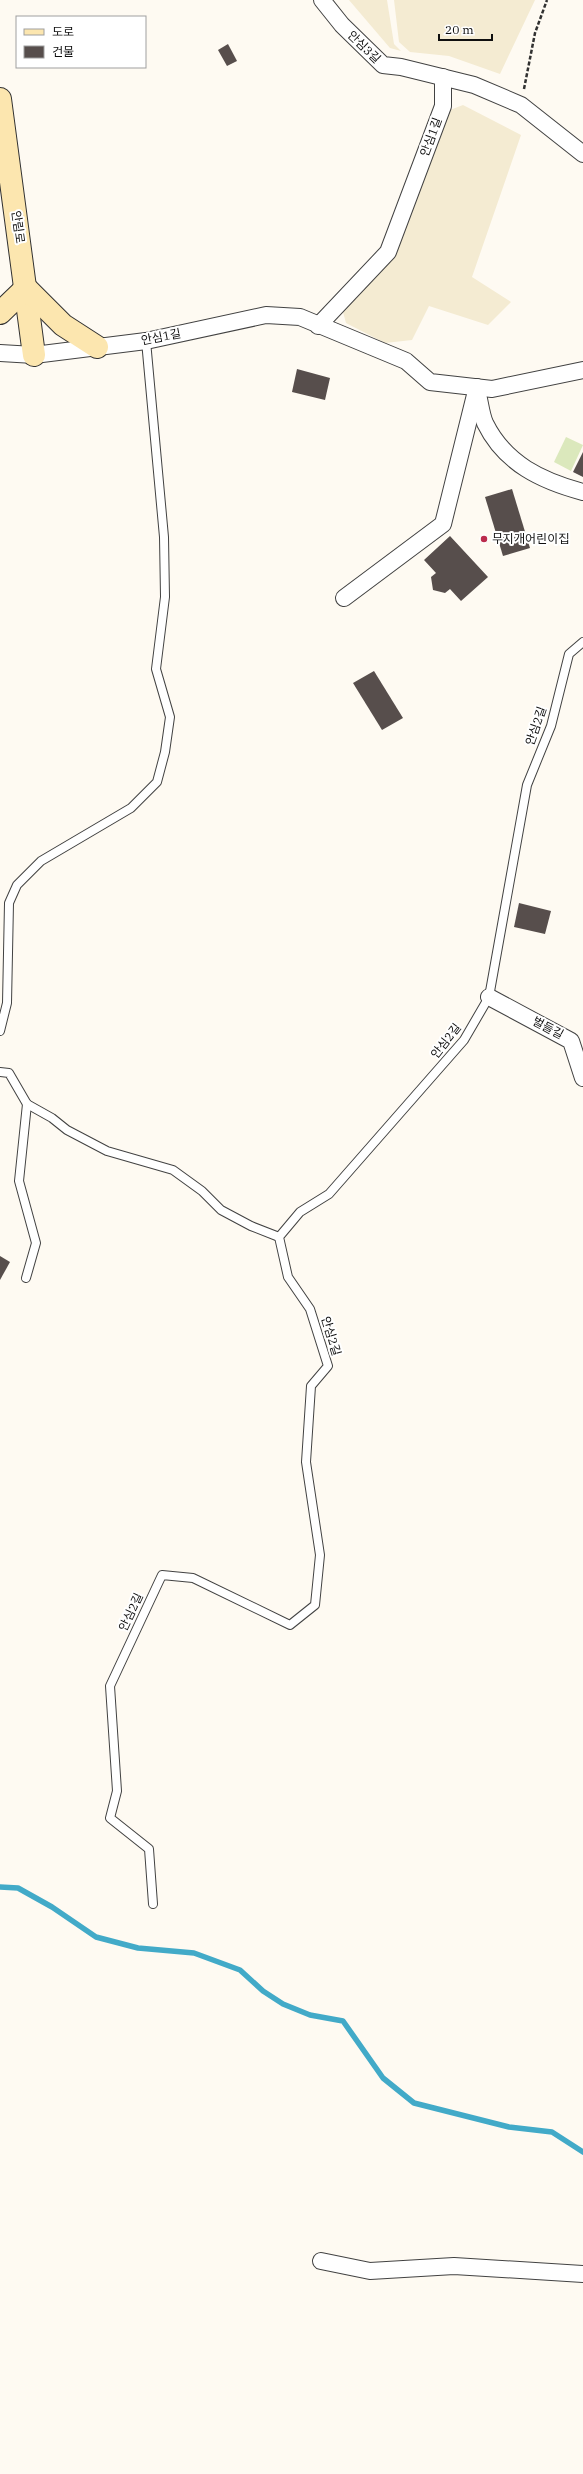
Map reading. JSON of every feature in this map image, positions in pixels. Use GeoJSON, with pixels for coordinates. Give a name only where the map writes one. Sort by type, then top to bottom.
{"type":"FeatureCollection","features":[{"type":"Feature","properties":{"kind":"street","name":"안심3길"},"geometry":{"type":"LineString","coordinates":[[322,0],[342,25],[383,65],[443,77]]}},
{"type":"Feature","properties":{"kind":"street"},"geometry":{"type":"LineString","coordinates":[[443,77],[474,85],[521,105],[583,154]]}},
{"type":"Feature","properties":{"kind":"street","name":"안심1길"},"geometry":{"type":"LineString","coordinates":[[318,326],[388,252],[443,106],[443,77]]}},
{"type":"Feature","properties":{"kind":"street","name":"안림로"},"geometry":{"type":"LineString","coordinates":[[0,99],[5,178],[26,288],[34,355]]}},
{"type":"Feature","properties":{"kind":"street"},"geometry":{"type":"LineString","coordinates":[[0,313],[26,288],[63,325],[97,347]]}},
{"type":"Feature","properties":{"kind":"street","name":"안심1길"},"geometry":{"type":"LineString","coordinates":[[0,353],[34,355],[146,341],[266,315],[300,317],[318,326],[406,361],[430,382],[492,389],[583,370]]}},
{"type":"Feature","properties":{"kind":"street"},"geometry":{"type":"LineString","coordinates":[[476,388],[485,422],[495,438],[519,466],[556,485],[583,492]]}},
{"type":"Feature","properties":{"kind":"street"},"geometry":{"type":"LineString","coordinates":[[344,598],[443,524],[476,388]]}},
{"type":"Feature","properties":{"kind":"street","name":"벌들길"},"geometry":{"type":"LineString","coordinates":[[489,997],[572,1041],[583,1078]]}},
{"type":"Feature","properties":{"kind":"street"},"geometry":{"type":"LineString","coordinates":[[321,2261],[370,2271],[454,2266],[583,2274]]}},
{"type":"Feature","properties":{"kind":"lane"},"geometry":{"type":"LineString","coordinates":[[0,1031],[7,1003],[9,903],[17,885],[41,861],[131,808],[157,782],[165,752],[170,717],[156,669],[165,597],[164,537],[146,341]]}},
{"type":"Feature","properties":{"kind":"lane","name":"안심2길"},"geometry":{"type":"LineString","coordinates":[[153,1904],[149,1849],[110,1818],[117,1791],[110,1686],[162,1575],[193,1578],[290,1625],[316,1605],[320,1555],[306,1462],[311,1386],[328,1366],[310,1309],[288,1278],[280,1237],[300,1212],[329,1194],[464,1040],[489,997],[527,785],[551,726],[569,654],[583,642]]}},
{"type":"Feature","properties":{"kind":"lane"},"geometry":{"type":"LineString","coordinates":[[0,1072],[9,1073],[27,1104],[52,1118],[67,1130],[107,1151],[173,1170],[202,1191],[221,1210],[251,1226],[280,1237]]}},
{"type":"Feature","properties":{"kind":"lane"},"geometry":{"type":"LineString","coordinates":[[26,1278],[36,1244],[19,1181],[27,1104]]}},
{"type":"Feature","properties":{"kind":"path"},"geometry":{"type":"LineString","coordinates":[[521,105],[535,32],[546,0]]}},
{"type":"Feature","properties":{"kind":"shaded area"},"geometry":{"type":"Polygon","coordinates":[[[349,0],[387,0],[394,44],[401,51],[390,48],[349,0]]]}},
{"type":"Feature","properties":{"kind":"shaded area"},"geometry":{"type":"Polygon","coordinates":[[[394,0],[535,0],[500,74],[449,56],[410,52],[399,42],[394,0]]]}},
{"type":"Feature","properties":{"kind":"shaded area"},"geometry":{"type":"Polygon","coordinates":[[[463,105],[521,135],[472,277],[511,302],[488,325],[429,306],[412,340],[385,343],[346,323],[343,312],[393,256],[450,110],[463,105]]]}},
{"type":"Feature","properties":{"kind":"green space"},"geometry":{"type":"Polygon","coordinates":[[[566,437],[583,445],[571,471],[554,462],[566,437]]]}},
{"type":"Feature","properties":{"kind":"building"},"geometry":{"type":"Polygon","coordinates":[[[228,44],[237,61],[227,66],[218,50],[228,44]]]}},
{"type":"Feature","properties":{"kind":"building"},"geometry":{"type":"Polygon","coordinates":[[[297,369],[330,378],[325,400],[292,392],[297,369]]]}},
{"type":"Feature","properties":{"kind":"building"},"geometry":{"type":"Polygon","coordinates":[[[583,452],[583,477],[573,472],[583,452]]]}},
{"type":"Feature","properties":{"kind":"building"},"geometry":{"type":"Polygon","coordinates":[[[512,489],[530,548],[503,556],[485,497],[512,489]]]}},
{"type":"Feature","properties":{"kind":"building"},"geometry":{"type":"Polygon","coordinates":[[[450,536],[488,577],[461,601],[450,589],[445,593],[433,590],[431,577],[436,573],[424,560],[450,536]]]}},
{"type":"Feature","properties":{"kind":"building"},"geometry":{"type":"Polygon","coordinates":[[[374,671],[403,718],[382,730],[353,683],[374,671]]]}},
{"type":"Feature","properties":{"kind":"building"},"geometry":{"type":"Polygon","coordinates":[[[519,903],[551,911],[545,934],[514,927],[519,903]]]}},
{"type":"Feature","properties":{"kind":"building"},"geometry":{"type":"Polygon","coordinates":[[[0,1256],[10,1262],[0,1280],[0,1256]]]}},
{"type":"Feature","properties":{"kind":"waterway"},"geometry":{"type":"LineString","coordinates":[[0,1887],[18,1888],[52,1907],[96,1937],[138,1948],[194,1953],[240,1970],[263,1991],[283,2004],[310,2015],[343,2021],[383,2078],[414,2103],[509,2127],[552,2132],[583,2152]]}},
{"type":"Feature","properties":{"kind":"place","name":"무지개어린이집"},"geometry":{"type":"Point","coordinates":[484,539]}}]}
